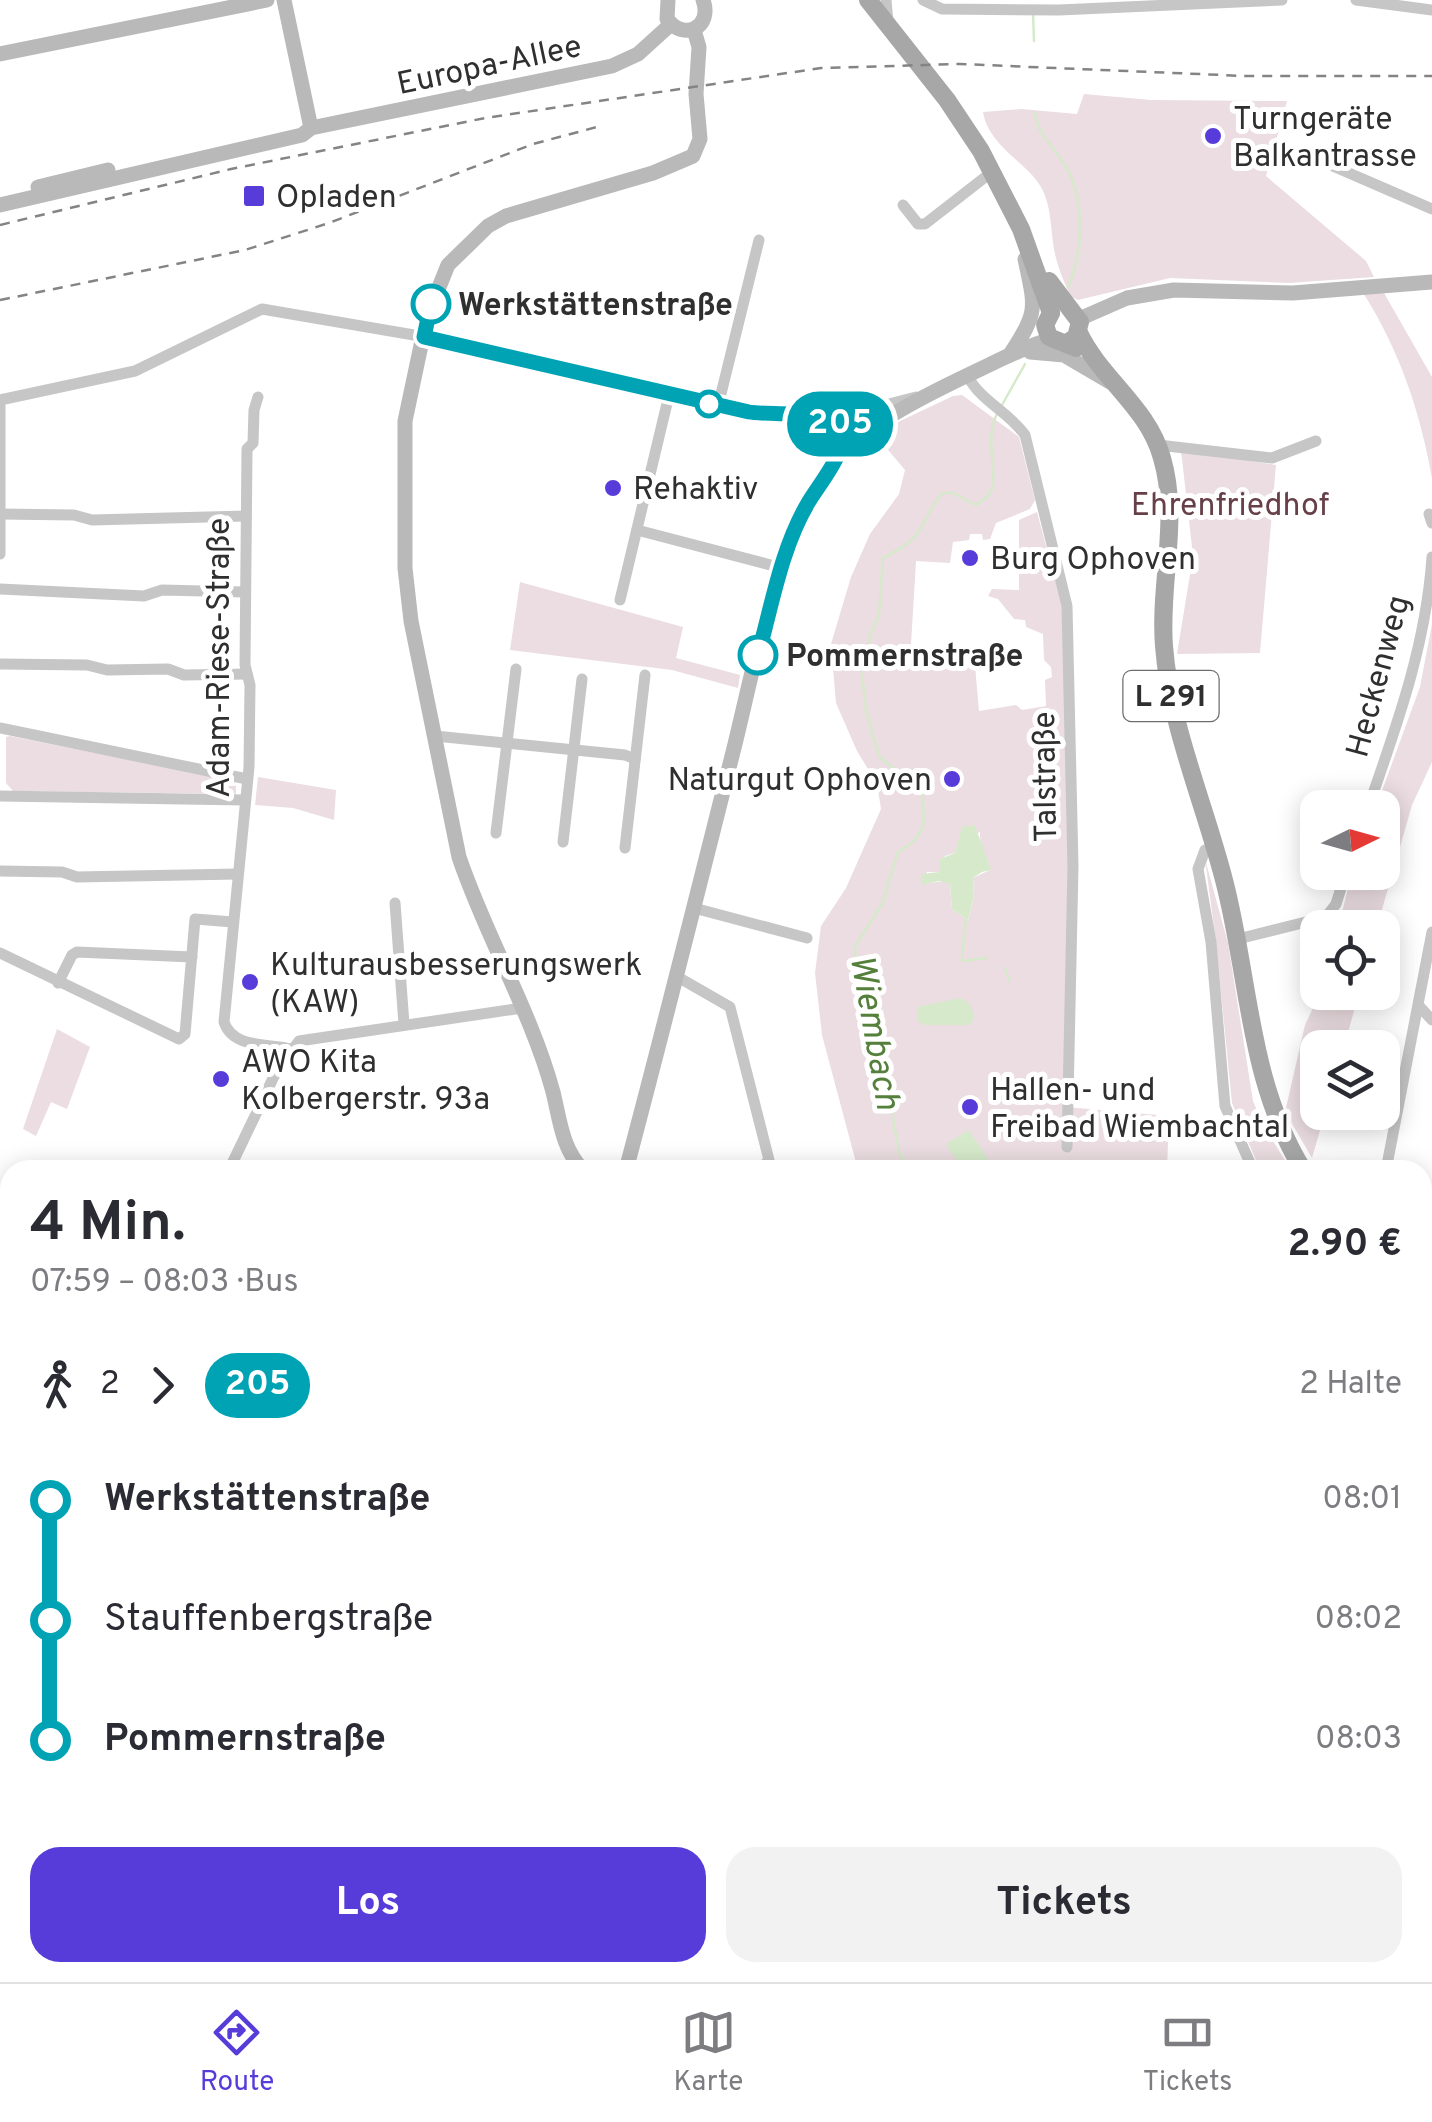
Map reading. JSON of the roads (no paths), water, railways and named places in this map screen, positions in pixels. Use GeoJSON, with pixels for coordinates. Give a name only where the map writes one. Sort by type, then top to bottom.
{"type":"FeatureCollection","features":[{"type":"Feature","properties":{"kind":"main road"},"geometry":{"type":"LineString","coordinates":[[0,54],[267,0]]}},
{"type":"Feature","properties":{"kind":"main road"},"geometry":{"type":"LineString","coordinates":[[284,0],[308,129]]}},
{"type":"Feature","properties":{"kind":"main road"},"geometry":{"type":"LineString","coordinates":[[668,0],[665,13],[670,25],[679,30],[694,30]]}},
{"type":"Feature","properties":{"kind":"main road"},"geometry":{"type":"LineString","coordinates":[[694,30],[706,14],[703,0]]}},
{"type":"Feature","properties":{"kind":"main road"},"geometry":{"type":"LineString","coordinates":[[868,0],[957,114],[993,171],[1063,326]]}},
{"type":"Feature","properties":{"kind":"main road","name":"Europa-Allee"},"geometry":{"type":"LineString","coordinates":[[0,206],[302,135],[308,129],[612,66],[638,54],[670,25]]}},
{"type":"Feature","properties":{"kind":"main road"},"geometry":{"type":"LineString","coordinates":[[577,1160],[565,1142],[546,1068],[459,857],[411,621],[404,568],[405,421],[426,317],[448,265],[488,226],[506,216],[653,173],[693,156],[700,139],[696,94],[699,47],[694,30]]}},
{"type":"Feature","properties":{"kind":"main road","name":"Europa-Allee"},"geometry":{"type":"LineString","coordinates":[[0,195],[300,125],[308,129]]}},
{"type":"Feature","properties":{"kind":"main road"},"geometry":{"type":"LineString","coordinates":[[1012,353],[1032,320],[1034,299],[1025,258],[1027,245]]}},
{"type":"Feature","properties":{"kind":"main road"},"geometry":{"type":"LineString","coordinates":[[629,1160],[782,568],[806,507],[838,460],[879,424],[923,396],[1127,298],[1174,290],[1293,293],[1432,282]]}},
{"type":"Feature","properties":{"kind":"main road","name":"L 291"},"geometry":{"type":"LineString","coordinates":[[1063,326],[1139,410],[1158,445],[1169,501],[1164,612],[1166,668],[1238,939],[1256,1055],[1271,1106],[1297,1160]]}},
{"type":"Feature","properties":{"kind":"main road"},"geometry":{"type":"LineString","coordinates":[[1012,353],[1041,351],[1064,355],[1117,386]]}},
{"type":"Feature","properties":{"kind":"street"},"geometry":{"type":"LineString","coordinates":[[886,0],[888,26]]}},
{"type":"Feature","properties":{"kind":"street"},"geometry":{"type":"LineString","coordinates":[[923,0],[942,9],[1282,0]]}},
{"type":"Feature","properties":{"kind":"street"},"geometry":{"type":"LineString","coordinates":[[1356,0],[1432,10]]}},
{"type":"Feature","properties":{"kind":"street"},"geometry":{"type":"LineString","coordinates":[[1312,157],[1432,209]]}},
{"type":"Feature","properties":{"kind":"street"},"geometry":{"type":"LineString","coordinates":[[903,205],[918,224],[925,224],[993,171]]}},
{"type":"Feature","properties":{"kind":"street"},"geometry":{"type":"LineString","coordinates":[[718,406],[758,240]]}},
{"type":"Feature","properties":{"kind":"street"},"geometry":{"type":"LineString","coordinates":[[0,554],[0,402],[135,371],[262,310],[424,337],[766,415],[858,413],[868,414],[879,424]]}},
{"type":"Feature","properties":{"kind":"street","name":"Talstraße"},"geometry":{"type":"LineString","coordinates":[[968,376],[983,398],[1019,426],[1030,446],[1067,606],[1073,866],[1067,1147]]}},
{"type":"Feature","properties":{"kind":"street"},"geometry":{"type":"LineString","coordinates":[[620,600],[670,394]]}},
{"type":"Feature","properties":{"kind":"street"},"geometry":{"type":"LineString","coordinates":[[858,413],[923,396]]}},
{"type":"Feature","properties":{"kind":"street","name":"Adam-Riese-Straße"},"geometry":{"type":"LineString","coordinates":[[258,397],[253,443],[247,449],[247,779],[226,1028],[260,1046],[290,1049]]}},
{"type":"Feature","properties":{"kind":"street"},"geometry":{"type":"LineString","coordinates":[[830,415],[837,419],[841,429],[838,460]]}},
{"type":"Feature","properties":{"kind":"street"},"geometry":{"type":"LineString","coordinates":[[1158,445],[1272,458],[1316,441]]}},
{"type":"Feature","properties":{"kind":"street"},"geometry":{"type":"LineString","coordinates":[[0,514],[74,515],[92,520],[246,516]]}},
{"type":"Feature","properties":{"kind":"street"},"geometry":{"type":"LineString","coordinates":[[637,530],[782,568]]}},
{"type":"Feature","properties":{"kind":"street","name":"Heckenweg"},"geometry":{"type":"LineString","coordinates":[[1374,790],[1411,684],[1426,618],[1432,557]]}},
{"type":"Feature","properties":{"kind":"street"},"geometry":{"type":"LineString","coordinates":[[0,589],[144,596],[162,590],[245,592]]}},
{"type":"Feature","properties":{"kind":"street"},"geometry":{"type":"LineString","coordinates":[[0,664],[88,665],[108,670],[168,670],[184,675],[248,674]]}},
{"type":"Feature","properties":{"kind":"street"},"geometry":{"type":"LineString","coordinates":[[496,833],[516,669]]}},
{"type":"Feature","properties":{"kind":"street"},"geometry":{"type":"LineString","coordinates":[[624,848],[645,674]]}},
{"type":"Feature","properties":{"kind":"street"},"geometry":{"type":"LineString","coordinates":[[564,842],[582,679]]}},
{"type":"Feature","properties":{"kind":"street"},"geometry":{"type":"LineString","coordinates":[[0,728],[247,779]]}},
{"type":"Feature","properties":{"kind":"street"},"geometry":{"type":"LineString","coordinates":[[435,736],[625,754],[636,759]]}},
{"type":"Feature","properties":{"kind":"street"},"geometry":{"type":"LineString","coordinates":[[0,796],[245,800]]}},
{"type":"Feature","properties":{"kind":"street"},"geometry":{"type":"LineString","coordinates":[[1215,846],[1205,850],[1198,869],[1211,942],[1225,1106],[1249,1160]]}},
{"type":"Feature","properties":{"kind":"street"},"geometry":{"type":"LineString","coordinates":[[0,871],[110,878],[142,878],[152,873],[238,874]]}},
{"type":"Feature","properties":{"kind":"street"},"geometry":{"type":"LineString","coordinates":[[1238,939],[1326,917],[1340,890]]}},
{"type":"Feature","properties":{"kind":"street"},"geometry":{"type":"LineString","coordinates":[[395,903],[404,1024]]}},
{"type":"Feature","properties":{"kind":"street"},"geometry":{"type":"LineString","coordinates":[[694,908],[808,938]]}},
{"type":"Feature","properties":{"kind":"street"},"geometry":{"type":"LineString","coordinates":[[0,954],[179,1039],[185,1034],[196,919],[233,922]]}},
{"type":"Feature","properties":{"kind":"street"},"geometry":{"type":"LineString","coordinates":[[1388,1160],[1432,932]]}},
{"type":"Feature","properties":{"kind":"street"},"geometry":{"type":"LineString","coordinates":[[58,983],[72,955],[78,952],[192,957]]}},
{"type":"Feature","properties":{"kind":"street"},"geometry":{"type":"LineString","coordinates":[[676,976],[730,1006],[768,1160]]}},
{"type":"Feature","properties":{"kind":"street"},"geometry":{"type":"LineString","coordinates":[[1420,1007],[1432,1020]]}},
{"type":"Feature","properties":{"kind":"street"},"geometry":{"type":"LineString","coordinates":[[234,1160],[290,1049],[304,1039],[522,1008]]}},
{"type":"Feature","properties":{"kind":"waterway","name":"Wiembach"},"geometry":{"type":"LineString","coordinates":[[1033,12],[1034,41]]}},
{"type":"Feature","properties":{"kind":"waterway","name":"Wiembach"},"geometry":{"type":"LineString","coordinates":[[1035,113],[1041,132],[1061,159],[1075,188],[1079,239],[1068,287]]}},
{"type":"Feature","properties":{"kind":"waterway","name":"Wiembach"},"geometry":{"type":"LineString","coordinates":[[1002,405],[1025,364]]}},
{"type":"Feature","properties":{"kind":"waterway","name":"Wiembach"},"geometry":{"type":"LineString","coordinates":[[904,1160],[900,1156],[884,1073],[876,1062],[854,948],[882,904],[898,852],[917,838],[924,814],[921,781],[879,756],[866,711],[862,673],[879,615],[883,558],[914,538],[943,493],[953,493],[976,505],[988,496],[993,478],[992,434],[998,412]]}},
{"type":"Feature","properties":{"kind":"waterway"},"geometry":{"type":"LineString","coordinates":[[964,933],[966,919]]}},
{"type":"Feature","properties":{"kind":"waterway"},"geometry":{"type":"LineString","coordinates":[[964,936],[962,961],[986,958]]}},
{"type":"Feature","properties":{"kind":"waterway"},"geometry":{"type":"LineString","coordinates":[[1005,968],[1009,981]]}},
{"type":"Feature","properties":{"kind":"railway"},"geometry":{"type":"LineString","coordinates":[[0,225],[231,169],[485,118],[821,68],[960,64],[1245,76],[1432,76]]}},
{"type":"Feature","properties":{"kind":"railway"},"geometry":{"type":"LineString","coordinates":[[0,300],[245,250],[329,223],[533,144],[597,127]]}},
{"type":"Feature","properties":{"kind":"place","name":"Turngeräte Balkantrasse"},"geometry":{"type":"Point","coordinates":[1213,136]}},
{"type":"Feature","properties":{"kind":"place","name":"Opladen"},"geometry":{"type":"Point","coordinates":[254,196]}},
{"type":"Feature","properties":{"kind":"place","name":"Werkstättenstraße"},"geometry":{"type":"Point","coordinates":[431,304]}},
{"type":"Feature","properties":{"kind":"place","name":"Rehaktiv"},"geometry":{"type":"Point","coordinates":[613,488]}},
{"type":"Feature","properties":{"kind":"place","name":"Burg Ophoven"},"geometry":{"type":"Point","coordinates":[970,558]}},
{"type":"Feature","properties":{"kind":"place","name":"Pommernstraße"},"geometry":{"type":"Point","coordinates":[758,655]}},
{"type":"Feature","properties":{"kind":"place","name":"Naturgut Ophoven"},"geometry":{"type":"Point","coordinates":[952,779]}},
{"type":"Feature","properties":{"kind":"place","name":"Kulturausbesserungswerk (KAW)"},"geometry":{"type":"Point","coordinates":[250,982]}},
{"type":"Feature","properties":{"kind":"place","name":"AWO Kita Kolbergerstr. 93a"},"geometry":{"type":"Point","coordinates":[221,1079]}},
{"type":"Feature","properties":{"kind":"place","name":"Hallen- und Freibad Wiembachtal"},"geometry":{"type":"Point","coordinates":[970,1107]}},
{"type":"Feature","properties":{"kind":"park label","name":"Ehrenfriedhof"},"geometry":{"type":"Point","coordinates":[1230,504]}}]}
